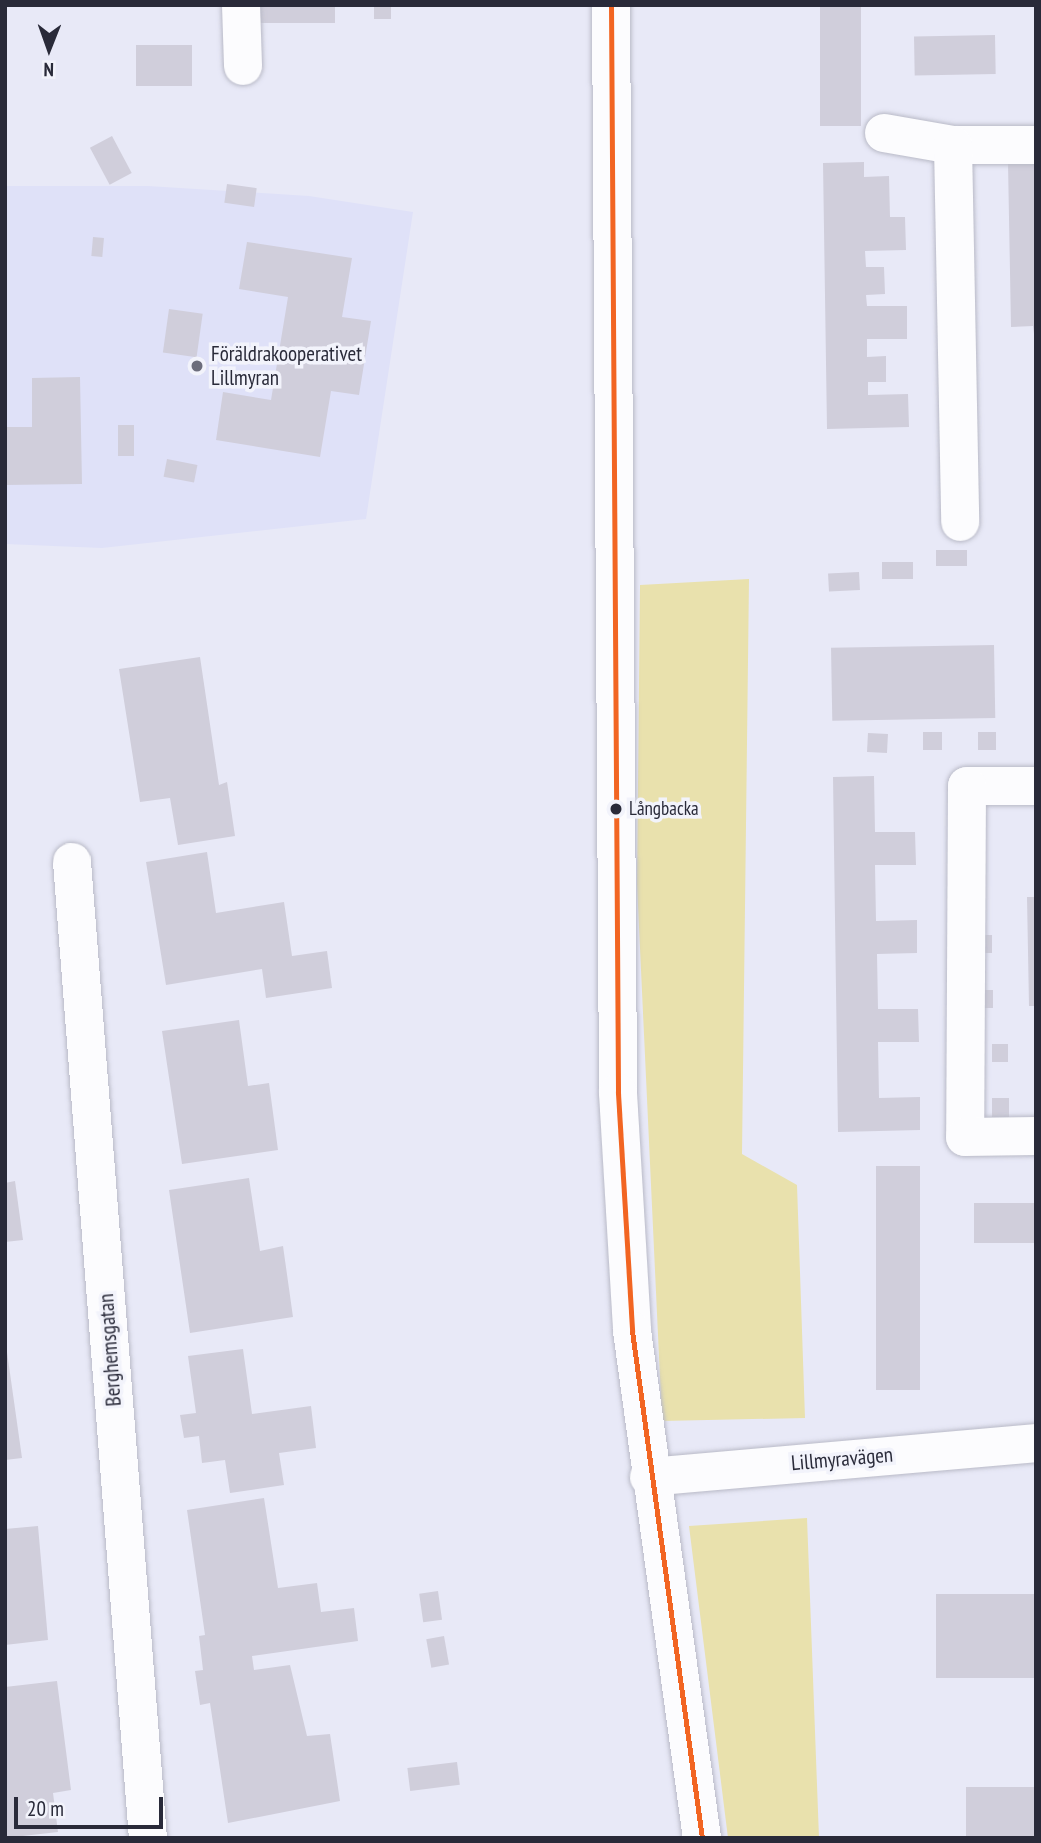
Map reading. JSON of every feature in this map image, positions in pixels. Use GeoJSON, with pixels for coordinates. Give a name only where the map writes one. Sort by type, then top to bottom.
{"type":"FeatureCollection","features":[{"type":"Feature","properties":{"kind":"street"},"geometry":{"type":"LineString","coordinates":[[241,5],[243,66]]}},
{"type":"Feature","properties":{"kind":"street"},"geometry":{"type":"LineString","coordinates":[[611,5],[618,1093],[632,1331],[649,1477],[702,1838]]}},
{"type":"Feature","properties":{"kind":"street"},"geometry":{"type":"LineString","coordinates":[[884,133],[953,145],[1036,145]]}},
{"type":"Feature","properties":{"kind":"street"},"geometry":{"type":"LineString","coordinates":[[953,145],[960,522]]}},
{"type":"Feature","properties":{"kind":"street"},"geometry":{"type":"LineString","coordinates":[[1036,786],[967,786],[965,1137],[1036,1136]]}},
{"type":"Feature","properties":{"kind":"street","name":"Berghemsgatan"},"geometry":{"type":"LineString","coordinates":[[72,862],[148,1838]]}},
{"type":"Feature","properties":{"kind":"street","name":"Lillmyravägen"},"geometry":{"type":"LineString","coordinates":[[649,1477],[1036,1443]]}},
{"type":"Feature","properties":{"kind":"shaded area","name":"Föräldrakooperativet Lillmyran"},"geometry":{"type":"Polygon","coordinates":[[[5,186],[148,186],[309,196],[413,212],[366,519],[102,548],[5,544],[5,186]]]}},
{"type":"Feature","properties":{"kind":"shaded area"},"geometry":{"type":"Polygon","coordinates":[[[749,579],[742,1154],[797,1185],[805,1418],[662,1421],[637,884],[640,585],[749,579]]]}},
{"type":"Feature","properties":{"kind":"shaded area"},"geometry":{"type":"Polygon","coordinates":[[[807,1518],[819,1838],[728,1838],[689,1526],[807,1518]]]}},
{"type":"Feature","properties":{"kind":"building"},"geometry":{"type":"Polygon","coordinates":[[[252,5],[335,5],[335,23],[252,23],[252,5]]]}},
{"type":"Feature","properties":{"kind":"building"},"geometry":{"type":"Polygon","coordinates":[[[374,5],[391,5],[391,19],[374,19],[374,5]]]}},
{"type":"Feature","properties":{"kind":"building"},"geometry":{"type":"Polygon","coordinates":[[[820,5],[861,5],[861,126],[820,126],[820,5]]]}},
{"type":"Feature","properties":{"kind":"building"},"geometry":{"type":"Polygon","coordinates":[[[995,35],[996,74],[915,75],[914,36],[995,35]]]}},
{"type":"Feature","properties":{"kind":"building"},"geometry":{"type":"Polygon","coordinates":[[[136,45],[192,45],[192,86],[136,86],[136,45]]]}},
{"type":"Feature","properties":{"kind":"building"},"geometry":{"type":"Polygon","coordinates":[[[112,136],[132,173],[110,185],[90,148],[112,136]]]}},
{"type":"Feature","properties":{"kind":"building"},"geometry":{"type":"Polygon","coordinates":[[[864,162],[864,177],[889,176],[890,217],[905,217],[906,250],[865,251],[866,267],[884,267],[885,294],[866,295],[867,306],[907,306],[907,339],[867,339],[867,357],[886,356],[886,382],[868,382],[868,395],[908,394],[909,427],[827,429],[823,163],[864,162]]]}},
{"type":"Feature","properties":{"kind":"building"},"geometry":{"type":"Polygon","coordinates":[[[1008,163],[1036,163],[1036,350],[1033,326],[1011,327],[1008,163]]]}},
{"type":"Feature","properties":{"kind":"building"},"geometry":{"type":"Polygon","coordinates":[[[227,184],[257,188],[254,207],[224,203],[227,184]]]}},
{"type":"Feature","properties":{"kind":"building"},"geometry":{"type":"Polygon","coordinates":[[[93,237],[104,238],[102,257],[91,256],[93,237]]]}},
{"type":"Feature","properties":{"kind":"building"},"geometry":{"type":"Polygon","coordinates":[[[247,242],[352,258],[342,317],[371,321],[359,395],[331,391],[320,457],[216,440],[223,392],[271,400],[288,297],[239,289],[247,242]]]}},
{"type":"Feature","properties":{"kind":"building"},"geometry":{"type":"Polygon","coordinates":[[[169,309],[203,314],[197,357],[163,353],[169,309]]]}},
{"type":"Feature","properties":{"kind":"building"},"geometry":{"type":"Polygon","coordinates":[[[80,377],[82,484],[5,485],[5,427],[32,427],[32,378],[80,377]]]}},
{"type":"Feature","properties":{"kind":"building"},"geometry":{"type":"Polygon","coordinates":[[[118,425],[134,425],[134,456],[118,456],[118,425]]]}},
{"type":"Feature","properties":{"kind":"building"},"geometry":{"type":"Polygon","coordinates":[[[167,459],[197,465],[194,483],[164,477],[167,459]]]}},
{"type":"Feature","properties":{"kind":"building"},"geometry":{"type":"Polygon","coordinates":[[[936,550],[967,550],[967,566],[936,566],[936,550]]]}},
{"type":"Feature","properties":{"kind":"building"},"geometry":{"type":"Polygon","coordinates":[[[882,562],[913,562],[913,579],[882,579],[882,562]]]}},
{"type":"Feature","properties":{"kind":"building"},"geometry":{"type":"Polygon","coordinates":[[[859,572],[860,590],[829,592],[828,574],[859,572]]]}},
{"type":"Feature","properties":{"kind":"building"},"geometry":{"type":"Polygon","coordinates":[[[994,645],[995,718],[832,721],[831,648],[994,645]]]}},
{"type":"Feature","properties":{"kind":"building"},"geometry":{"type":"Polygon","coordinates":[[[200,657],[219,785],[227,782],[235,836],[178,845],[170,798],[140,802],[119,669],[200,657]]]}},
{"type":"Feature","properties":{"kind":"building"},"geometry":{"type":"Polygon","coordinates":[[[923,732],[942,732],[942,750],[923,750],[923,732]]]}},
{"type":"Feature","properties":{"kind":"building"},"geometry":{"type":"Polygon","coordinates":[[[978,732],[996,732],[996,750],[978,750],[978,732]]]}},
{"type":"Feature","properties":{"kind":"building"},"geometry":{"type":"Polygon","coordinates":[[[868,733],[888,734],[887,753],[867,752],[868,733]]]}},
{"type":"Feature","properties":{"kind":"building"},"geometry":{"type":"Polygon","coordinates":[[[874,776],[875,832],[915,832],[916,865],[875,865],[876,921],[917,920],[917,953],[877,954],[878,1009],[918,1009],[919,1042],[878,1042],[879,1098],[920,1097],[920,1130],[838,1132],[833,777],[874,776]]]}},
{"type":"Feature","properties":{"kind":"building"},"geometry":{"type":"Polygon","coordinates":[[[207,852],[216,913],[284,902],[292,956],[327,951],[332,988],[266,998],[262,969],[166,985],[146,862],[207,852]]]}},
{"type":"Feature","properties":{"kind":"building"},"geometry":{"type":"Polygon","coordinates":[[[1027,897],[1036,897],[1036,1006],[1029,1006],[1027,897]]]}},
{"type":"Feature","properties":{"kind":"building"},"geometry":{"type":"Polygon","coordinates":[[[975,935],[992,935],[992,953],[975,953],[975,935]]]}},
{"type":"Feature","properties":{"kind":"building"},"geometry":{"type":"Polygon","coordinates":[[[976,990],[993,990],[993,1008],[976,1008],[976,990]]]}},
{"type":"Feature","properties":{"kind":"building"},"geometry":{"type":"Polygon","coordinates":[[[239,1020],[248,1086],[269,1083],[278,1150],[182,1164],[162,1031],[239,1020]]]}},
{"type":"Feature","properties":{"kind":"building"},"geometry":{"type":"Polygon","coordinates":[[[992,1044],[1008,1044],[1008,1062],[992,1062],[992,1044]]]}},
{"type":"Feature","properties":{"kind":"building"},"geometry":{"type":"Polygon","coordinates":[[[992,1098],[1009,1098],[1009,1117],[992,1117],[992,1098]]]}},
{"type":"Feature","properties":{"kind":"building"},"geometry":{"type":"Polygon","coordinates":[[[876,1166],[920,1166],[920,1390],[876,1390],[876,1166]]]}},
{"type":"Feature","properties":{"kind":"building"},"geometry":{"type":"Polygon","coordinates":[[[249,1178],[260,1251],[283,1246],[293,1317],[190,1333],[169,1190],[249,1178]]]}},
{"type":"Feature","properties":{"kind":"building"},"geometry":{"type":"Polygon","coordinates":[[[15,1181],[23,1240],[5,1242],[5,1183],[15,1181]]]}},
{"type":"Feature","properties":{"kind":"building"},"geometry":{"type":"Polygon","coordinates":[[[974,1203],[1036,1203],[1036,1243],[974,1243],[974,1203]]]}},
{"type":"Feature","properties":{"kind":"building"},"geometry":{"type":"Polygon","coordinates":[[[5,1338],[22,1458],[5,1460],[5,1338]]]}},
{"type":"Feature","properties":{"kind":"building"},"geometry":{"type":"Polygon","coordinates":[[[243,1349],[252,1414],[311,1406],[316,1448],[279,1453],[284,1485],[230,1493],[225,1460],[202,1463],[199,1436],[184,1438],[180,1415],[196,1413],[188,1356],[243,1349]]]}},
{"type":"Feature","properties":{"kind":"building"},"geometry":{"type":"Polygon","coordinates":[[[264,1498],[278,1588],[317,1583],[321,1612],[354,1608],[358,1641],[252,1656],[254,1670],[290,1665],[307,1736],[330,1734],[340,1801],[228,1823],[210,1703],[200,1705],[195,1671],[203,1670],[199,1636],[205,1635],[187,1510],[264,1498]]]}},
{"type":"Feature","properties":{"kind":"building"},"geometry":{"type":"Polygon","coordinates":[[[38,1526],[48,1640],[5,1645],[5,1529],[38,1526]]]}},
{"type":"Feature","properties":{"kind":"building"},"geometry":{"type":"Polygon","coordinates":[[[438,1591],[442,1620],[423,1622],[419,1594],[438,1591]]]}},
{"type":"Feature","properties":{"kind":"building"},"geometry":{"type":"Polygon","coordinates":[[[936,1594],[1036,1594],[1036,1678],[936,1678],[936,1594]]]}},
{"type":"Feature","properties":{"kind":"building"},"geometry":{"type":"Polygon","coordinates":[[[444,1636],[449,1665],[431,1668],[426,1639],[444,1636]]]}},
{"type":"Feature","properties":{"kind":"building"},"geometry":{"type":"Polygon","coordinates":[[[57,1681],[71,1790],[53,1793],[58,1832],[5,1838],[5,1687],[57,1681]]]}},
{"type":"Feature","properties":{"kind":"building"},"geometry":{"type":"Polygon","coordinates":[[[457,1762],[460,1785],[410,1791],[407,1768],[457,1762]]]}},
{"type":"Feature","properties":{"kind":"building"},"geometry":{"type":"Polygon","coordinates":[[[966,1787],[1036,1787],[1036,1838],[966,1838],[966,1787]]]}},
{"type":"Feature","properties":{"kind":"transit line"},"geometry":{"type":"LineString","coordinates":[[611,5],[618,1093],[632,1331],[702,1838]]}},
{"type":"Feature","properties":{"kind":"place","name":"Föräldrakooperativet Lillmyran"},"geometry":{"type":"Point","coordinates":[197,366]}},
{"type":"Feature","properties":{"kind":"place","name":"Långbacka"},"geometry":{"type":"Point","coordinates":[616,809]}}]}
